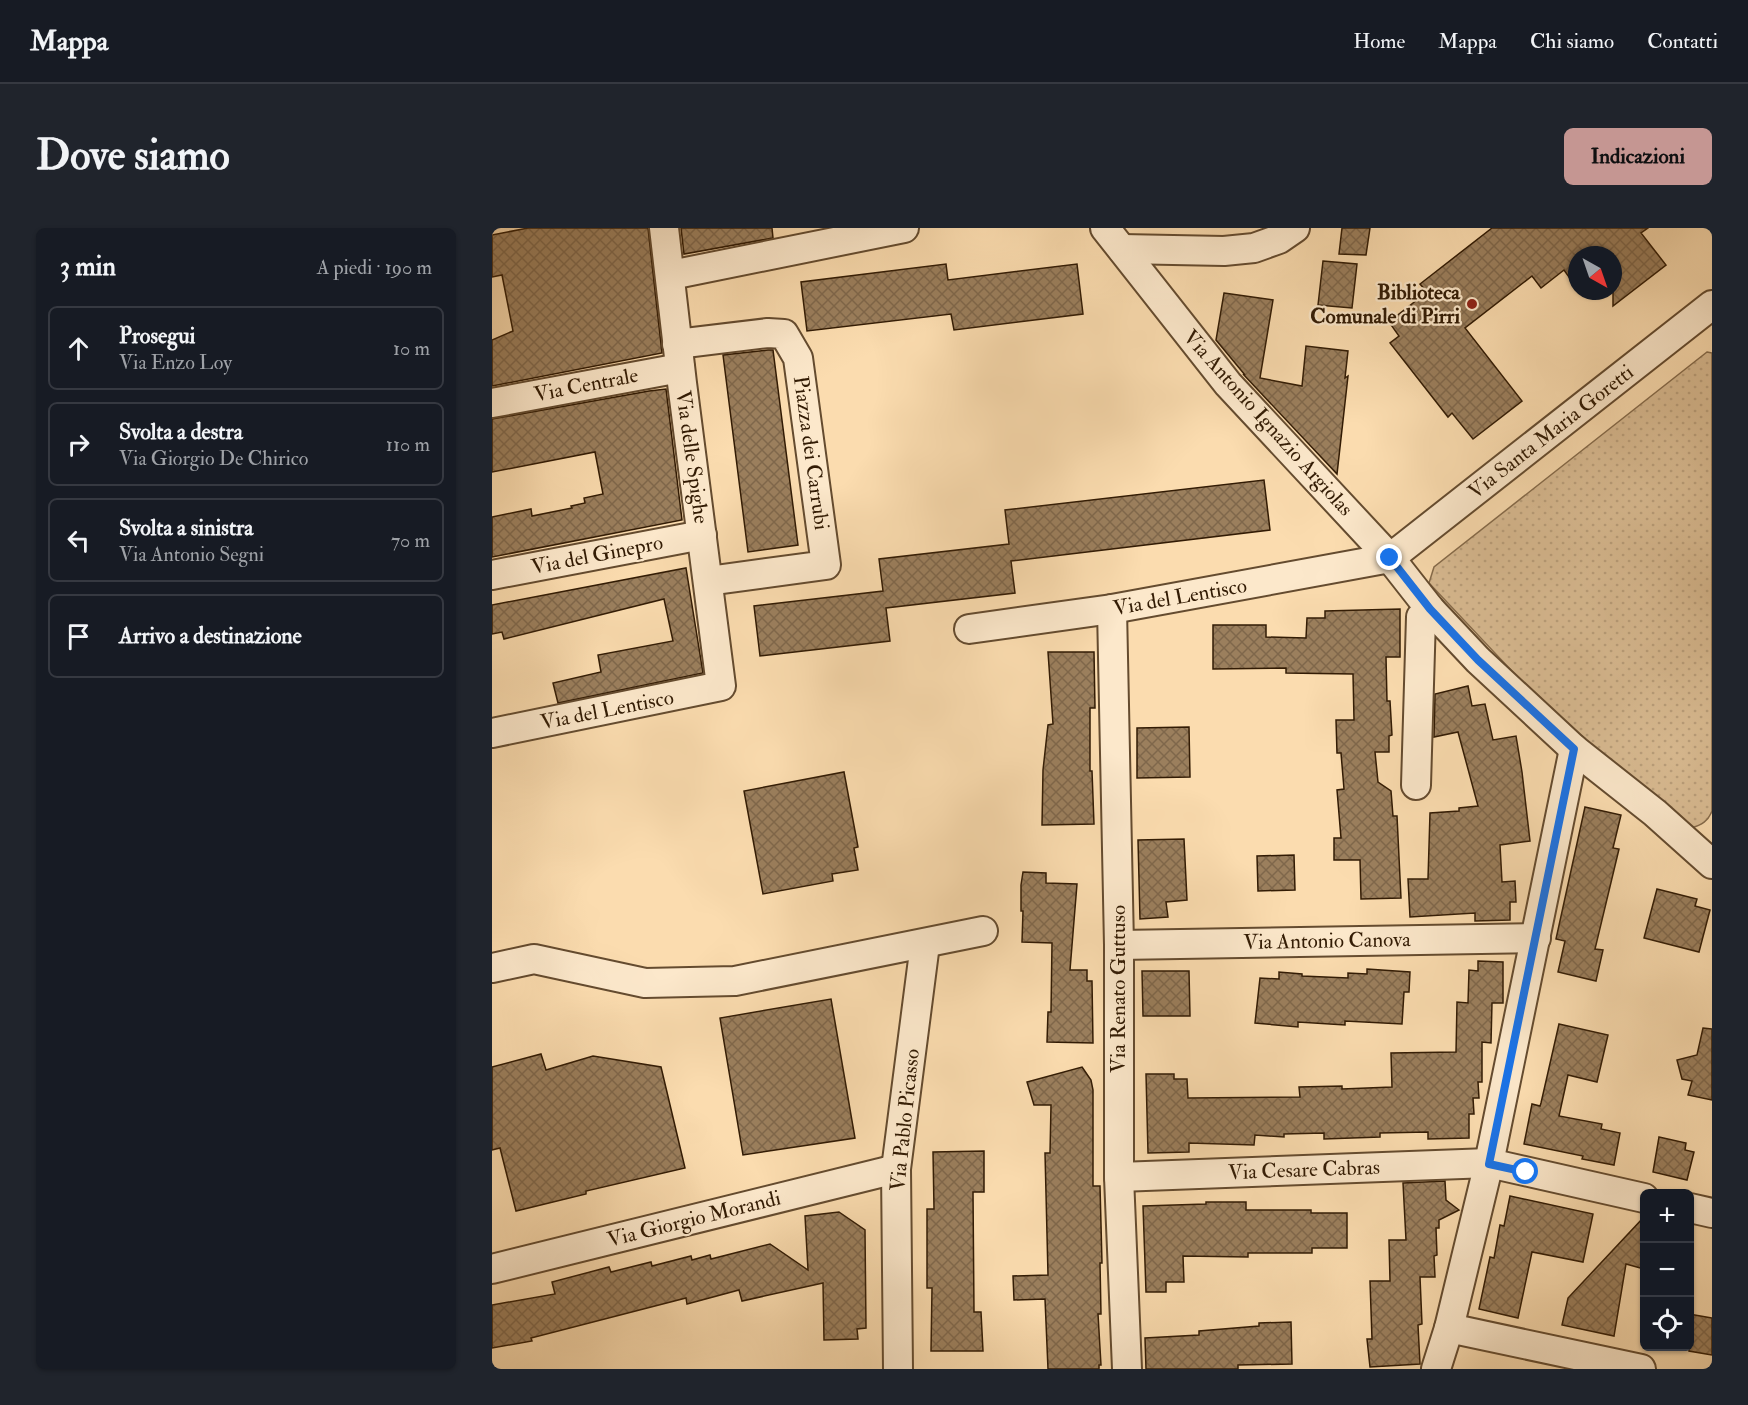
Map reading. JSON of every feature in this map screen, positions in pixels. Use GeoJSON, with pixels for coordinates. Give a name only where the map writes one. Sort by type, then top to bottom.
{"type":"FeatureCollection","features":[{"type":"Feature","properties":{"kind":"street","name":"Via delle Spighe"},"geometry":{"type":"LineString","coordinates":[[664,228],[722,686]]}},
{"type":"Feature","properties":{"kind":"street"},"geometry":{"type":"LineString","coordinates":[[671,275],[904,228]]}},
{"type":"Feature","properties":{"kind":"street"},"geometry":{"type":"LineString","coordinates":[[1121,235],[1224,251],[1254,249],[1279,239],[1295,228]]}},
{"type":"Feature","properties":{"kind":"street","name":"Via Antonio Ignazio Argiolas"},"geometry":{"type":"LineString","coordinates":[[1121,235],[1228,384],[1390,558],[1430,609],[1478,660],[1574,749],[1655,813],[1712,864]]}},
{"type":"Feature","properties":{"kind":"street","name":"Via Santa Maria Goretti"},"geometry":{"type":"LineString","coordinates":[[1390,558],[1712,305]]}},
{"type":"Feature","properties":{"kind":"street","name":"Piazza dei Carrubi"},"geometry":{"type":"LineString","coordinates":[[679,356],[768,333],[784,334],[798,358],[826,565],[708,581]]}},
{"type":"Feature","properties":{"kind":"street","name":"Via Centrale"},"geometry":{"type":"LineString","coordinates":[[492,403],[679,356]]}},
{"type":"Feature","properties":{"kind":"street","name":"Via del Ginepro"},"geometry":{"type":"LineString","coordinates":[[492,575],[702,535]]}},
{"type":"Feature","properties":{"kind":"street","name":"Via del Lentisco"},"geometry":{"type":"LineString","coordinates":[[969,629],[1112,609],[1390,558]]}},
{"type":"Feature","properties":{"kind":"street","name":"Via Renato Guttuso"},"geometry":{"type":"LineString","coordinates":[[1112,609],[1119,945],[1119,1177],[1127,1369]]}},
{"type":"Feature","properties":{"kind":"street"},"geometry":{"type":"LineString","coordinates":[[1416,785],[1420,617],[1430,609]]}},
{"type":"Feature","properties":{"kind":"street","name":"Via del Lentisco"},"geometry":{"type":"LineString","coordinates":[[492,733],[722,686]]}},
{"type":"Feature","properties":{"kind":"street"},"geometry":{"type":"LineString","coordinates":[[1436,1369],[1449,1328],[1489,1164],[1574,749]]}},
{"type":"Feature","properties":{"kind":"street"},"geometry":{"type":"LineString","coordinates":[[492,968],[534,958],[645,983],[735,981],[983,931]]}},
{"type":"Feature","properties":{"kind":"street","name":"Via Antonio Canova"},"geometry":{"type":"LineString","coordinates":[[1119,945],[1536,938]]}},
{"type":"Feature","properties":{"kind":"street","name":"Via Pablo Picasso"},"geometry":{"type":"LineString","coordinates":[[898,1369],[896,1169],[926,944]]}},
{"type":"Feature","properties":{"kind":"street","name":"Via Cesare Cabras"},"geometry":{"type":"LineString","coordinates":[[1119,1177],[1489,1164],[1640,1197]]}},
{"type":"Feature","properties":{"kind":"street","name":"Via Giorgio Morandi"},"geometry":{"type":"LineString","coordinates":[[492,1269],[896,1169]]}},
{"type":"Feature","properties":{"kind":"street"},"geometry":{"type":"LineString","coordinates":[[1694,1209],[1712,1213]]}},
{"type":"Feature","properties":{"kind":"street"},"geometry":{"type":"LineString","coordinates":[[1449,1328],[1641,1369]]}},
{"type":"Feature","properties":{"kind":"shaded area"},"geometry":{"type":"Polygon","coordinates":[[[1707,352],[1712,353],[1712,811],[1704,822],[1691,828],[1582,743],[1429,583],[1434,567],[1707,352]]]}},
{"type":"Feature","properties":{"kind":"building"},"geometry":{"type":"Polygon","coordinates":[[[528,228],[648,228],[662,353],[492,386],[492,340],[513,331],[502,275],[492,277],[492,235],[528,228]]]}},
{"type":"Feature","properties":{"kind":"building"},"geometry":{"type":"Polygon","coordinates":[[[681,228],[772,228],[773,238],[684,254],[681,228]]]}},
{"type":"Feature","properties":{"kind":"building"},"geometry":{"type":"Polygon","coordinates":[[[1342,228],[1370,228],[1366,255],[1339,254],[1342,228]]]}},
{"type":"Feature","properties":{"kind":"building"},"geometry":{"type":"Polygon","coordinates":[[[1492,228],[1648,228],[1641,233],[1666,265],[1622,299],[1622,246],[1568,246],[1568,276],[1564,270],[1541,288],[1532,276],[1465,328],[1522,401],[1473,439],[1452,413],[1448,417],[1390,343],[1399,336],[1389,322],[1427,292],[1420,284],[1492,228]]]}},
{"type":"Feature","properties":{"kind":"building"},"geometry":{"type":"Polygon","coordinates":[[[1323,261],[1357,264],[1352,308],[1318,305],[1323,261]]]}},
{"type":"Feature","properties":{"kind":"building"},"geometry":{"type":"Polygon","coordinates":[[[946,264],[948,280],[1077,264],[1083,314],[954,330],[951,314],[807,331],[801,282],[946,264]]]}},
{"type":"Feature","properties":{"kind":"building"},"geometry":{"type":"Polygon","coordinates":[[[1224,293],[1273,300],[1260,378],[1302,386],[1306,346],[1348,351],[1345,378],[1348,376],[1337,474],[1243,374],[1245,375],[1216,340],[1224,293]]]}},
{"type":"Feature","properties":{"kind":"building"},"geometry":{"type":"Polygon","coordinates":[[[1613,300],[1621,300],[1613,306],[1613,300]]]}},
{"type":"Feature","properties":{"kind":"building"},"geometry":{"type":"Polygon","coordinates":[[[773,350],[798,545],[748,552],[723,355],[773,350]]]}},
{"type":"Feature","properties":{"kind":"building"},"geometry":{"type":"Polygon","coordinates":[[[666,389],[682,520],[492,557],[492,517],[531,509],[532,516],[572,508],[571,506],[585,503],[584,498],[603,494],[595,452],[492,472],[492,419],[666,389]]]}},
{"type":"Feature","properties":{"kind":"building"},"geometry":{"type":"Polygon","coordinates":[[[1264,480],[1270,530],[1011,561],[1015,593],[886,608],[890,641],[760,656],[754,606],[883,591],[879,559],[1009,544],[1005,510],[1264,480]]]}},
{"type":"Feature","properties":{"kind":"building"},"geometry":{"type":"Polygon","coordinates":[[[686,568],[703,673],[558,703],[553,683],[601,672],[598,655],[673,641],[664,599],[504,639],[502,632],[492,634],[492,605],[686,568]]]}},
{"type":"Feature","properties":{"kind":"building"},"geometry":{"type":"Polygon","coordinates":[[[1400,609],[1400,657],[1386,657],[1387,701],[1390,701],[1392,735],[1389,736],[1389,752],[1375,752],[1378,782],[1391,791],[1393,816],[1397,816],[1401,898],[1361,899],[1360,860],[1334,860],[1334,838],[1341,838],[1337,790],[1344,789],[1341,753],[1337,753],[1336,720],[1354,720],[1353,674],[1286,673],[1286,668],[1213,669],[1213,625],[1266,625],[1266,637],[1306,638],[1307,618],[1325,618],[1325,611],[1400,609]]]}},
{"type":"Feature","properties":{"kind":"building"},"geometry":{"type":"Polygon","coordinates":[[[1048,652],[1094,652],[1095,708],[1090,708],[1090,771],[1092,771],[1094,824],[1042,825],[1043,770],[1048,725],[1053,724],[1048,652]]]}},
{"type":"Feature","properties":{"kind":"building"},"geometry":{"type":"Polygon","coordinates":[[[1468,686],[1472,706],[1485,704],[1493,740],[1516,736],[1530,841],[1500,845],[1502,882],[1515,881],[1516,902],[1510,902],[1510,920],[1475,921],[1475,913],[1410,917],[1408,879],[1428,879],[1430,813],[1459,811],[1459,808],[1478,806],[1458,732],[1434,737],[1435,694],[1468,686]]]}},
{"type":"Feature","properties":{"kind":"building"},"geometry":{"type":"Polygon","coordinates":[[[1189,727],[1190,777],[1137,778],[1137,728],[1189,727]]]}},
{"type":"Feature","properties":{"kind":"building"},"geometry":{"type":"Polygon","coordinates":[[[844,772],[858,847],[854,848],[858,870],[832,874],[833,881],[763,894],[744,791],[844,772]]]}},
{"type":"Feature","properties":{"kind":"building"},"geometry":{"type":"Polygon","coordinates":[[[1585,807],[1621,815],[1613,848],[1619,849],[1595,949],[1603,950],[1596,981],[1558,972],[1565,941],[1556,939],[1585,807]]]}},
{"type":"Feature","properties":{"kind":"building"},"geometry":{"type":"Polygon","coordinates":[[[1184,839],[1187,900],[1166,902],[1168,917],[1140,919],[1138,840],[1184,839]]]}},
{"type":"Feature","properties":{"kind":"building"},"geometry":{"type":"Polygon","coordinates":[[[1294,855],[1295,890],[1258,891],[1257,856],[1294,855]]]}},
{"type":"Feature","properties":{"kind":"building"},"geometry":{"type":"Polygon","coordinates":[[[1023,872],[1046,873],[1046,883],[1077,884],[1070,970],[1087,970],[1087,981],[1092,981],[1093,1043],[1047,1042],[1048,1012],[1051,1012],[1052,943],[1022,942],[1021,885],[1023,872]]]}},
{"type":"Feature","properties":{"kind":"building"},"geometry":{"type":"Polygon","coordinates":[[[1657,889],[1697,899],[1695,906],[1710,910],[1699,952],[1644,938],[1657,889]]]}},
{"type":"Feature","properties":{"kind":"building"},"geometry":{"type":"Polygon","coordinates":[[[1478,961],[1503,962],[1503,1003],[1492,1003],[1491,1043],[1482,1042],[1482,1082],[1478,1082],[1479,1098],[1473,1098],[1474,1114],[1469,1114],[1469,1138],[1428,1139],[1428,1132],[1380,1133],[1380,1137],[1324,1139],[1324,1133],[1284,1134],[1284,1137],[1255,1135],[1254,1145],[1189,1143],[1189,1152],[1148,1153],[1146,1074],[1174,1074],[1174,1079],[1187,1079],[1188,1098],[1300,1097],[1299,1087],[1342,1086],[1342,1089],[1392,1087],[1391,1053],[1456,1052],[1457,1002],[1468,1003],[1469,970],[1478,971],[1478,961]]]}},
{"type":"Feature","properties":{"kind":"building"},"geometry":{"type":"Polygon","coordinates":[[[1367,969],[1410,972],[1409,992],[1404,992],[1402,1024],[1345,1021],[1345,1025],[1298,1022],[1298,1027],[1255,1023],[1260,978],[1279,979],[1279,972],[1302,974],[1302,976],[1348,978],[1348,973],[1367,974],[1367,969]]]}},
{"type":"Feature","properties":{"kind":"building"},"geometry":{"type":"Polygon","coordinates":[[[1142,971],[1189,971],[1190,1016],[1143,1016],[1142,971]]]}},
{"type":"Feature","properties":{"kind":"building"},"geometry":{"type":"Polygon","coordinates":[[[831,999],[855,1138],[743,1155],[720,1018],[831,999]]]}},
{"type":"Feature","properties":{"kind":"building"},"geometry":{"type":"Polygon","coordinates":[[[1559,1024],[1608,1035],[1597,1082],[1568,1075],[1559,1116],[1602,1124],[1601,1129],[1620,1133],[1614,1165],[1524,1144],[1532,1104],[1540,1106],[1541,1103],[1559,1024]]]}},
{"type":"Feature","properties":{"kind":"building"},"geometry":{"type":"Polygon","coordinates":[[[1703,1028],[1712,1029],[1712,1100],[1688,1095],[1692,1081],[1682,1079],[1677,1060],[1697,1055],[1703,1028]]]}},
{"type":"Feature","properties":{"kind":"building"},"geometry":{"type":"Polygon","coordinates":[[[541,1054],[546,1070],[593,1056],[661,1067],[685,1168],[586,1191],[586,1194],[516,1211],[500,1148],[492,1150],[492,1067],[541,1054]]]}},
{"type":"Feature","properties":{"kind":"building"},"geometry":{"type":"Polygon","coordinates":[[[1082,1067],[1091,1080],[1093,1090],[1093,1186],[1100,1186],[1102,1263],[1100,1263],[1101,1314],[1098,1314],[1101,1365],[1099,1369],[1048,1369],[1045,1299],[1014,1300],[1013,1276],[1048,1275],[1045,1153],[1050,1153],[1051,1105],[1034,1105],[1027,1082],[1082,1067]]]}},
{"type":"Feature","properties":{"kind":"building"},"geometry":{"type":"Polygon","coordinates":[[[1659,1137],[1686,1143],[1685,1150],[1694,1152],[1687,1180],[1653,1172],[1659,1137]]]}},
{"type":"Feature","properties":{"kind":"building"},"geometry":{"type":"Polygon","coordinates":[[[984,1151],[984,1192],[973,1192],[974,1312],[981,1312],[983,1351],[931,1351],[932,1288],[927,1288],[927,1209],[934,1209],[933,1152],[984,1151]]]}},
{"type":"Feature","properties":{"kind":"building"},"geometry":{"type":"Polygon","coordinates":[[[1445,1181],[1446,1200],[1459,1210],[1439,1220],[1439,1228],[1436,1228],[1435,1277],[1420,1277],[1422,1324],[1418,1325],[1420,1364],[1370,1367],[1367,1339],[1372,1339],[1370,1281],[1390,1281],[1389,1240],[1406,1240],[1403,1183],[1445,1181]]]}},
{"type":"Feature","properties":{"kind":"building"},"geometry":{"type":"Polygon","coordinates":[[[1510,1196],[1593,1214],[1583,1262],[1532,1252],[1518,1318],[1479,1309],[1490,1257],[1494,1258],[1500,1225],[1504,1226],[1510,1196]]]}},
{"type":"Feature","properties":{"kind":"building"},"geometry":{"type":"Polygon","coordinates":[[[1206,1202],[1246,1202],[1246,1210],[1311,1210],[1311,1213],[1347,1213],[1347,1248],[1312,1248],[1312,1253],[1248,1253],[1248,1257],[1183,1256],[1184,1282],[1166,1282],[1166,1292],[1146,1292],[1143,1206],[1206,1204],[1206,1202]]]}},
{"type":"Feature","properties":{"kind":"building"},"geometry":{"type":"Polygon","coordinates":[[[839,1212],[865,1230],[866,1328],[857,1329],[858,1339],[824,1340],[823,1283],[742,1301],[739,1290],[687,1304],[686,1298],[531,1338],[532,1341],[492,1348],[492,1305],[555,1294],[552,1282],[609,1267],[611,1272],[651,1262],[652,1266],[691,1256],[692,1260],[710,1255],[711,1259],[770,1244],[808,1270],[805,1216],[839,1212]]]}},
{"type":"Feature","properties":{"kind":"building"},"geometry":{"type":"Polygon","coordinates":[[[1640,1221],[1640,1268],[1626,1264],[1614,1336],[1562,1325],[1568,1298],[1640,1221]]]}},
{"type":"Feature","properties":{"kind":"building"},"geometry":{"type":"Polygon","coordinates":[[[1694,1315],[1712,1318],[1712,1355],[1689,1351],[1694,1351],[1694,1315]]]}},
{"type":"Feature","properties":{"kind":"building"},"geometry":{"type":"Polygon","coordinates":[[[1291,1322],[1292,1364],[1238,1365],[1238,1369],[1146,1369],[1145,1338],[1199,1335],[1199,1331],[1259,1326],[1259,1323],[1291,1322]]]}},
{"type":"Feature","properties":{"kind":"place","name":"Biblioteca Comunale di Pirri"},"geometry":{"type":"Point","coordinates":[1472,304]}},
{"type":"Feature","properties":{"kind":"route"},"geometry":{"type":"LineString","coordinates":[[1390,558],[1430,609],[1478,660],[1574,749],[1489,1164],[1526,1172]]}}]}
